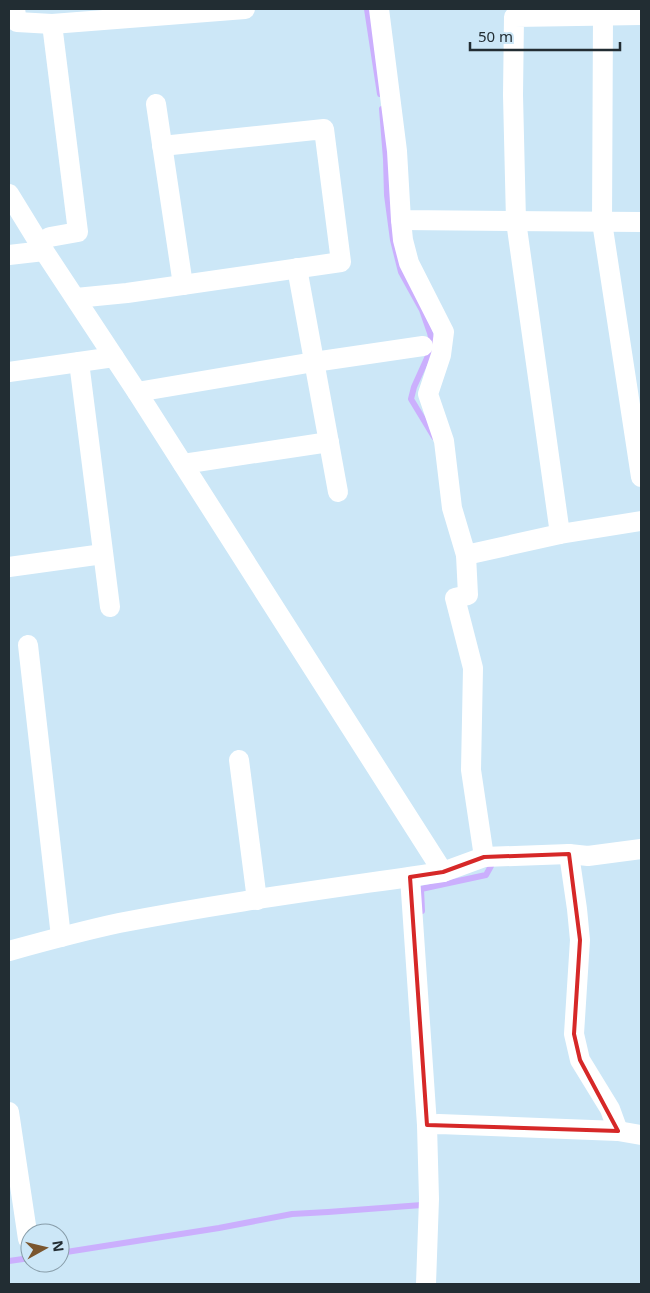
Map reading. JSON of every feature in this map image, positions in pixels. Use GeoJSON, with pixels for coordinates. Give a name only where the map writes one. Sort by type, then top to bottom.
{"type":"FeatureCollection","features":[{"type":"Feature","properties":{"kind":"street"},"geometry":{"type":"LineString","coordinates":[[15,9],[17,22],[52,24],[245,9]]}},
{"type":"Feature","properties":{"kind":"street"},"geometry":{"type":"LineString","coordinates":[[378,9],[397,151],[403,240],[409,263],[444,332],[441,355],[428,394],[444,441],[452,508],[466,561],[468,595],[454,598],[473,668],[471,770],[489,857]]}},
{"type":"Feature","properties":{"kind":"street"},"geometry":{"type":"LineString","coordinates":[[560,534],[516,221],[513,95],[514,13],[641,15]]}},
{"type":"Feature","properties":{"kind":"street"},"geometry":{"type":"LineString","coordinates":[[603,15],[602,222],[641,477]]}},
{"type":"Feature","properties":{"kind":"street"},"geometry":{"type":"LineString","coordinates":[[9,254],[42,247],[50,237],[78,232],[52,24]]}},
{"type":"Feature","properties":{"kind":"street"},"geometry":{"type":"LineString","coordinates":[[156,104],[182,285]]}},
{"type":"Feature","properties":{"kind":"street"},"geometry":{"type":"LineString","coordinates":[[76,298],[127,293],[342,262],[324,129],[162,146]]}},
{"type":"Feature","properties":{"kind":"street"},"geometry":{"type":"LineString","coordinates":[[9,194],[184,464],[443,872]]}},
{"type":"Feature","properties":{"kind":"street"},"geometry":{"type":"LineString","coordinates":[[401,220],[641,222]]}},
{"type":"Feature","properties":{"kind":"street"},"geometry":{"type":"LineString","coordinates":[[297,268],[338,492]]}},
{"type":"Feature","properties":{"kind":"street"},"geometry":{"type":"LineString","coordinates":[[137,392],[314,362],[423,346]]}},
{"type":"Feature","properties":{"kind":"street"},"geometry":{"type":"LineString","coordinates":[[9,372],[114,357]]}},
{"type":"Feature","properties":{"kind":"street"},"geometry":{"type":"LineString","coordinates":[[79,362],[110,606]]}},
{"type":"Feature","properties":{"kind":"street"},"geometry":{"type":"LineString","coordinates":[[184,464],[328,442]]}},
{"type":"Feature","properties":{"kind":"street"},"geometry":{"type":"LineString","coordinates":[[466,561],[560,534],[641,521]]}},
{"type":"Feature","properties":{"kind":"street"},"geometry":{"type":"LineString","coordinates":[[9,567],[103,554]]}},
{"type":"Feature","properties":{"kind":"street"},"geometry":{"type":"LineString","coordinates":[[28,645],[61,937]]}},
{"type":"Feature","properties":{"kind":"street"},"geometry":{"type":"LineString","coordinates":[[239,760],[257,900]]}},
{"type":"Feature","properties":{"kind":"street"},"geometry":{"type":"LineString","coordinates":[[9,951],[135,920],[443,872],[489,857],[569,854],[588,856],[641,849]]}},
{"type":"Feature","properties":{"kind":"street"},"geometry":{"type":"LineString","coordinates":[[569,854],[580,940],[574,1034],[580,1060],[610,1109],[618,1131]]}},
{"type":"Feature","properties":{"kind":"street"},"geometry":{"type":"LineString","coordinates":[[410,876],[432,1124],[426,1284]]}},
{"type":"Feature","properties":{"kind":"street"},"geometry":{"type":"LineString","coordinates":[[9,1112],[26,1223]]}},
{"type":"Feature","properties":{"kind":"street"},"geometry":{"type":"LineString","coordinates":[[432,1124],[618,1131],[641,1135]]}},
{"type":"Feature","properties":{"kind":"highlighted area"},"geometry":{"type":"Polygon","coordinates":[[[569,854],[580,940],[574,1034],[580,1060],[618,1131],[427,1125],[410,877],[443,872],[484,857],[569,854]]]}},
{"type":"Feature","properties":{"kind":"waterway"},"geometry":{"type":"LineString","coordinates":[[367,9],[380,94]]}},
{"type":"Feature","properties":{"kind":"waterway"},"geometry":{"type":"LineString","coordinates":[[382,109],[387,195],[393,240],[401,272],[422,310],[433,345],[414,387],[411,399],[434,437]]}},
{"type":"Feature","properties":{"kind":"waterway"},"geometry":{"type":"LineString","coordinates":[[422,911],[421,889],[486,875],[491,866],[490,859]]}},
{"type":"Feature","properties":{"kind":"waterway"},"geometry":{"type":"LineString","coordinates":[[70,1251],[219,1228],[292,1214],[422,1205]]}},
{"type":"Feature","properties":{"kind":"waterway"},"geometry":{"type":"LineString","coordinates":[[9,1261],[20,1259]]}}]}
